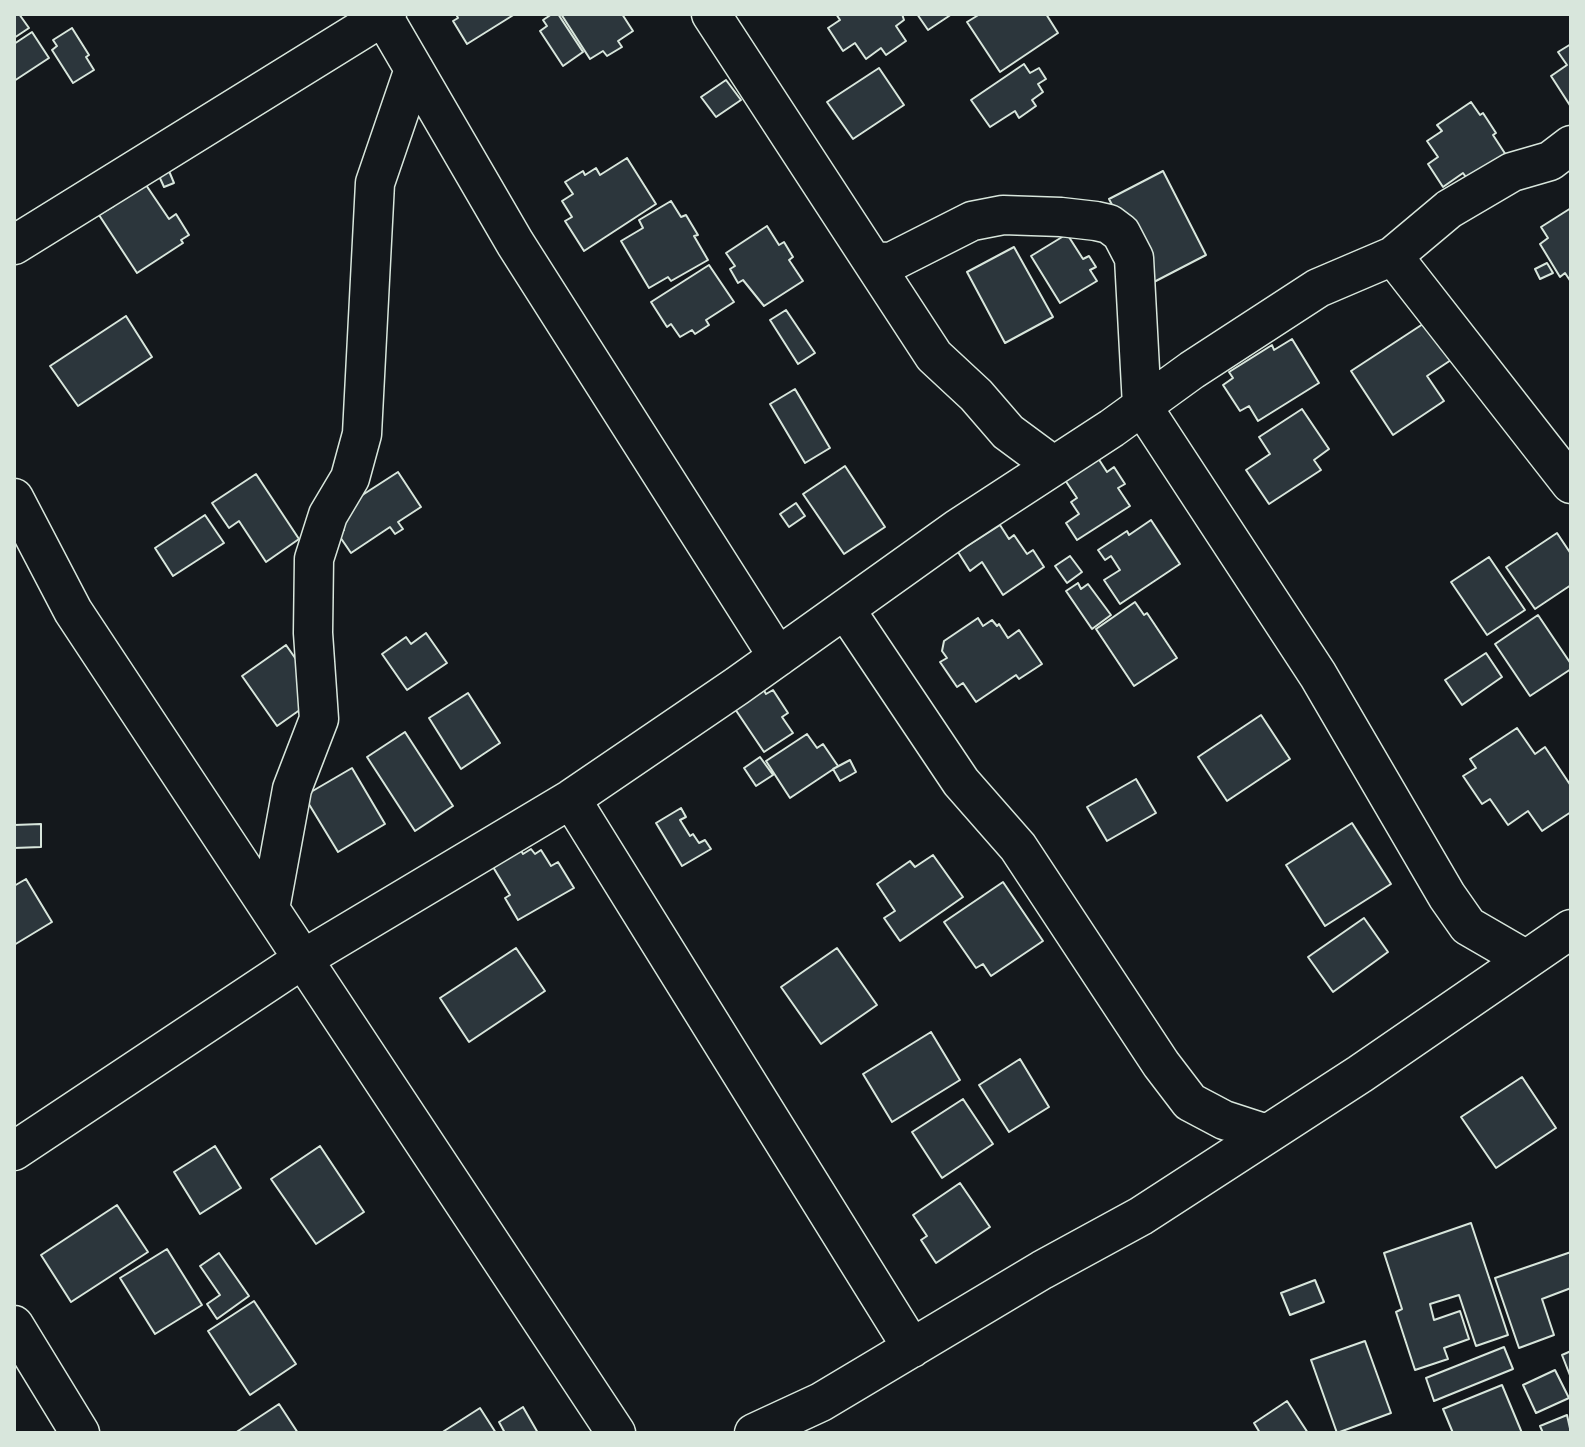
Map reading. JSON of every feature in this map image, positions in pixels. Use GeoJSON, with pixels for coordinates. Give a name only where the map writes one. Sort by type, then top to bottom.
{"type":"FeatureCollection","features":[{"type":"Feature","properties":{"kind":"street"},"geometry":{"type":"LineString","coordinates":[[711,14],[934,356],[976,395],[1008,432],[1054,466]]}},
{"type":"Feature","properties":{"kind":"street"},"geometry":{"type":"LineString","coordinates":[[14,245],[385,15],[515,243],[778,657]]}},
{"type":"Feature","properties":{"kind":"street"},"geometry":{"type":"LineString","coordinates":[[270,909],[292,789],[319,719],[313,633],[314,559],[328,515],[350,478],[362,434],[375,183],[414,69]]}},
{"type":"Feature","properties":{"kind":"street"},"geometry":{"type":"LineString","coordinates":[[14,1151],[303,959],[571,799],[957,529],[1318,288],[1393,256],[1449,209],[1512,172],[1550,161],[1571,145]]}},
{"type":"Feature","properties":{"kind":"street"},"geometry":{"type":"LineString","coordinates":[[872,261],[891,262],[972,221],[1003,215],[1061,217],[1109,224],[1121,233],[1134,258],[1142,406],[1318,675],[1447,896],[1468,926],[1525,959]]}},
{"type":"Feature","properties":{"kind":"street"},"geometry":{"type":"LineString","coordinates":[[1393,256],[1570,480]]}},
{"type":"Feature","properties":{"kind":"street"},"geometry":{"type":"LineString","coordinates":[[14,498],[73,611],[616,1433]]}},
{"type":"Feature","properties":{"kind":"street"},"geometry":{"type":"LineString","coordinates":[[845,609],[961,782],[1018,847],[1137,1029],[1190,1102],[1224,1120],[1267,1134]]}},
{"type":"Feature","properties":{"kind":"street"},"geometry":{"type":"LineString","coordinates":[[571,799],[912,1348]]}},
{"type":"Feature","properties":{"kind":"street"},"geometry":{"type":"LineString","coordinates":[[754,1433],[821,1402],[1042,1270],[1141,1216],[1360,1074],[1571,929]]}},
{"type":"Feature","properties":{"kind":"street"},"geometry":{"type":"LineString","coordinates":[[14,1325],[80,1433]]}},
{"type":"Feature","properties":{"kind":"building"},"geometry":{"type":"Polygon","coordinates":[[[14,14],[19,14],[29,28],[14,38],[14,14]]]}},
{"type":"Feature","properties":{"kind":"building"},"geometry":{"type":"Polygon","coordinates":[[[456,14],[515,14],[467,44],[453,21],[458,18],[456,14]]]}},
{"type":"Feature","properties":{"kind":"building"},"geometry":{"type":"Polygon","coordinates":[[[558,14],[583,52],[563,66],[540,31],[547,26],[543,20],[558,14]]]}},
{"type":"Feature","properties":{"kind":"building"},"geometry":{"type":"Polygon","coordinates":[[[561,14],[622,14],[633,31],[618,41],[622,47],[607,56],[603,51],[590,59],[561,14]]]}},
{"type":"Feature","properties":{"kind":"building"},"geometry":{"type":"Polygon","coordinates":[[[836,14],[902,14],[904,20],[896,26],[906,41],[886,55],[881,48],[866,59],[855,43],[843,51],[828,28],[840,20],[836,14]]]}},
{"type":"Feature","properties":{"kind":"building"},"geometry":{"type":"Polygon","coordinates":[[[917,14],[952,14],[928,30],[917,14]]]}},
{"type":"Feature","properties":{"kind":"building"},"geometry":{"type":"Polygon","coordinates":[[[980,14],[1046,14],[1058,33],[1000,72],[967,22],[980,14]]]}},
{"type":"Feature","properties":{"kind":"building"},"geometry":{"type":"Polygon","coordinates":[[[72,28],[89,55],[86,57],[94,70],[73,83],[52,50],[57,46],[53,40],[72,28]]]}},
{"type":"Feature","properties":{"kind":"building"},"geometry":{"type":"Polygon","coordinates":[[[32,32],[49,58],[14,81],[14,44],[32,32]]]}},
{"type":"Feature","properties":{"kind":"building"},"geometry":{"type":"Polygon","coordinates":[[[1571,44],[1571,107],[1551,76],[1567,65],[1558,52],[1571,44]]]}},
{"type":"Feature","properties":{"kind":"building"},"geometry":{"type":"Polygon","coordinates":[[[1024,64],[1030,73],[1039,68],[1046,79],[1038,84],[1043,92],[1032,100],[1036,106],[1019,118],[1015,111],[990,127],[971,100],[1024,64]]]}},
{"type":"Feature","properties":{"kind":"building"},"geometry":{"type":"Polygon","coordinates":[[[879,68],[904,105],[853,139],[827,102],[879,68]]]}},
{"type":"Feature","properties":{"kind":"building"},"geometry":{"type":"Polygon","coordinates":[[[726,80],[741,100],[716,117],[701,97],[726,80]]]}},
{"type":"Feature","properties":{"kind":"building"},"geometry":{"type":"Polygon","coordinates":[[[1471,102],[1480,115],[1483,113],[1506,155],[1468,180],[1463,173],[1443,187],[1428,164],[1438,157],[1427,141],[1442,131],[1437,125],[1471,102]]]}},
{"type":"Feature","properties":{"kind":"building"},"geometry":{"type":"Polygon","coordinates":[[[627,158],[656,204],[584,251],[565,221],[572,217],[562,201],[573,194],[565,182],[583,171],[585,175],[596,168],[600,175],[627,158]]]}},
{"type":"Feature","properties":{"kind":"building"},"geometry":{"type":"Polygon","coordinates":[[[169,171],[174,183],[164,187],[159,176],[169,171]]]}},
{"type":"Feature","properties":{"kind":"building"},"geometry":{"type":"Polygon","coordinates":[[[1163,171],[1206,255],[1152,283],[1109,199],[1163,171]]]}},
{"type":"Feature","properties":{"kind":"building"},"geometry":{"type":"Polygon","coordinates":[[[146,185],[169,219],[176,214],[189,235],[181,240],[183,243],[137,273],[99,215],[114,206],[110,201],[127,190],[131,195],[146,185]]]}},
{"type":"Feature","properties":{"kind":"building"},"geometry":{"type":"Polygon","coordinates":[[[671,201],[681,217],[686,215],[708,260],[671,281],[668,277],[649,288],[621,241],[643,228],[639,220],[671,201]]]}},
{"type":"Feature","properties":{"kind":"building"},"geometry":{"type":"Polygon","coordinates":[[[1571,208],[1571,282],[1565,273],[1560,277],[1540,244],[1548,238],[1541,227],[1571,208]]]}},
{"type":"Feature","properties":{"kind":"building"},"geometry":{"type":"Polygon","coordinates":[[[767,226],[779,245],[784,242],[793,257],[789,260],[803,281],[764,306],[743,280],[738,283],[730,269],[735,266],[726,253],[767,226]]]}},
{"type":"Feature","properties":{"kind":"building"},"geometry":{"type":"Polygon","coordinates":[[[1067,234],[1083,259],[1089,256],[1096,267],[1090,270],[1097,281],[1060,303],[1031,256],[1067,234]]]}},
{"type":"Feature","properties":{"kind":"building"},"geometry":{"type":"Polygon","coordinates":[[[1014,247],[1053,317],[1005,343],[967,272],[1014,247]]]}},
{"type":"Feature","properties":{"kind":"building"},"geometry":{"type":"Polygon","coordinates":[[[1547,263],[1553,273],[1540,279],[1535,269],[1547,263]]]}},
{"type":"Feature","properties":{"kind":"building"},"geometry":{"type":"Polygon","coordinates":[[[709,265],[734,302],[706,320],[709,325],[695,334],[692,330],[680,337],[671,324],[667,327],[651,302],[709,265]]]}},
{"type":"Feature","properties":{"kind":"building"},"geometry":{"type":"Polygon","coordinates":[[[786,310],[815,353],[798,364],[770,320],[786,310]]]}},
{"type":"Feature","properties":{"kind":"building"},"geometry":{"type":"Polygon","coordinates":[[[126,316],[152,357],[78,406],[50,366],[126,316]]]}},
{"type":"Feature","properties":{"kind":"building"},"geometry":{"type":"Polygon","coordinates":[[[1426,322],[1451,360],[1427,376],[1444,401],[1393,435],[1351,371],[1426,322]]]}},
{"type":"Feature","properties":{"kind":"building"},"geometry":{"type":"Polygon","coordinates":[[[1292,339],[1319,383],[1258,421],[1249,406],[1240,411],[1223,385],[1233,378],[1229,372],[1272,345],[1274,350],[1292,339]]]}},
{"type":"Feature","properties":{"kind":"building"},"geometry":{"type":"Polygon","coordinates":[[[795,389],[830,448],[805,463],[770,404],[795,389]]]}},
{"type":"Feature","properties":{"kind":"building"},"geometry":{"type":"Polygon","coordinates":[[[1302,409],[1329,449],[1314,460],[1321,470],[1269,504],[1246,470],[1270,454],[1259,437],[1302,409]]]}},
{"type":"Feature","properties":{"kind":"building"},"geometry":{"type":"Polygon","coordinates":[[[1096,455],[1107,472],[1114,467],[1125,484],[1118,488],[1130,506],[1077,540],[1066,523],[1079,514],[1071,502],[1077,498],[1063,477],[1096,455]]]}},
{"type":"Feature","properties":{"kind":"building"},"geometry":{"type":"Polygon","coordinates":[[[845,466],[885,527],[844,554],[803,494],[845,466]]]}},
{"type":"Feature","properties":{"kind":"building"},"geometry":{"type":"Polygon","coordinates":[[[398,472],[421,507],[398,522],[403,529],[395,534],[390,527],[351,553],[338,534],[344,530],[333,514],[398,472]]]}},
{"type":"Feature","properties":{"kind":"building"},"geometry":{"type":"Polygon","coordinates":[[[256,474],[299,539],[266,562],[239,521],[229,528],[212,503],[256,474]]]}},
{"type":"Feature","properties":{"kind":"building"},"geometry":{"type":"Polygon","coordinates":[[[796,503],[805,516],[789,527],[780,514],[796,503]]]}},
{"type":"Feature","properties":{"kind":"building"},"geometry":{"type":"Polygon","coordinates":[[[205,515],[224,543],[173,576],[155,548],[205,515]]]}},
{"type":"Feature","properties":{"kind":"building"},"geometry":{"type":"Polygon","coordinates":[[[1151,520],[1180,564],[1120,604],[1104,580],[1120,570],[1111,556],[1105,560],[1098,550],[1151,520]]]}},
{"type":"Feature","properties":{"kind":"building"},"geometry":{"type":"Polygon","coordinates":[[[1000,525],[1009,539],[1014,535],[1027,554],[1033,550],[1044,567],[1003,595],[982,562],[970,571],[958,552],[1000,525]]]}},
{"type":"Feature","properties":{"kind":"building"},"geometry":{"type":"Polygon","coordinates":[[[1557,533],[1571,554],[1571,585],[1535,609],[1506,567],[1557,533]]]}},
{"type":"Feature","properties":{"kind":"building"},"geometry":{"type":"Polygon","coordinates":[[[1070,556],[1082,572],[1067,583],[1055,566],[1070,556]]]}},
{"type":"Feature","properties":{"kind":"building"},"geometry":{"type":"Polygon","coordinates":[[[1489,557],[1525,610],[1487,635],[1451,582],[1489,557]]]}},
{"type":"Feature","properties":{"kind":"building"},"geometry":{"type":"Polygon","coordinates":[[[1078,583],[1081,589],[1088,584],[1111,615],[1092,629],[1066,591],[1078,583]]]}},
{"type":"Feature","properties":{"kind":"building"},"geometry":{"type":"Polygon","coordinates":[[[1135,602],[1144,615],[1147,613],[1177,658],[1134,686],[1096,629],[1135,602]]]}},
{"type":"Feature","properties":{"kind":"building"},"geometry":{"type":"Polygon","coordinates":[[[1538,615],[1571,664],[1571,669],[1530,696],[1495,644],[1538,615]]]}},
{"type":"Feature","properties":{"kind":"building"},"geometry":{"type":"Polygon","coordinates":[[[978,618],[983,626],[992,620],[997,626],[999,624],[1008,638],[1019,630],[1042,664],[1019,679],[1016,675],[976,702],[963,683],[957,687],[940,662],[947,658],[942,651],[944,641],[978,618]]]}},
{"type":"Feature","properties":{"kind":"building"},"geometry":{"type":"Polygon","coordinates":[[[426,633],[447,663],[407,690],[382,654],[406,637],[411,644],[426,633]]]}},
{"type":"Feature","properties":{"kind":"building"},"geometry":{"type":"Polygon","coordinates":[[[286,645],[321,695],[277,726],[242,676],[286,645]]]}},
{"type":"Feature","properties":{"kind":"building"},"geometry":{"type":"Polygon","coordinates":[[[1486,653],[1502,677],[1462,705],[1445,680],[1486,653]]]}},
{"type":"Feature","properties":{"kind":"building"},"geometry":{"type":"Polygon","coordinates":[[[762,687],[766,694],[773,690],[788,713],[782,717],[793,733],[764,752],[733,706],[762,687]]]}},
{"type":"Feature","properties":{"kind":"building"},"geometry":{"type":"Polygon","coordinates":[[[468,693],[500,743],[461,769],[429,718],[468,693]]]}},
{"type":"Feature","properties":{"kind":"building"},"geometry":{"type":"Polygon","coordinates":[[[1261,715],[1290,759],[1227,801],[1198,757],[1261,715]]]}},
{"type":"Feature","properties":{"kind":"building"},"geometry":{"type":"Polygon","coordinates":[[[1517,728],[1535,754],[1545,747],[1571,786],[1571,812],[1542,831],[1528,811],[1508,825],[1490,799],[1482,804],[1463,776],[1476,768],[1470,759],[1517,728]]]}},
{"type":"Feature","properties":{"kind":"building"},"geometry":{"type":"Polygon","coordinates":[[[405,732],[453,806],[415,831],[367,757],[405,732]]]}},
{"type":"Feature","properties":{"kind":"building"},"geometry":{"type":"Polygon","coordinates":[[[807,734],[817,748],[823,744],[838,766],[790,798],[766,761],[807,734]]]}},
{"type":"Feature","properties":{"kind":"building"},"geometry":{"type":"Polygon","coordinates":[[[760,757],[773,775],[756,786],[744,768],[760,757]]]}},
{"type":"Feature","properties":{"kind":"building"},"geometry":{"type":"Polygon","coordinates":[[[850,760],[856,772],[840,781],[833,769],[850,760]]]}},
{"type":"Feature","properties":{"kind":"building"},"geometry":{"type":"Polygon","coordinates":[[[352,768],[385,824],[338,852],[304,796],[352,768]]]}},
{"type":"Feature","properties":{"kind":"building"},"geometry":{"type":"Polygon","coordinates":[[[1136,779],[1156,813],[1107,841],[1087,807],[1136,779]]]}},
{"type":"Feature","properties":{"kind":"building"},"geometry":{"type":"Polygon","coordinates":[[[681,808],[686,817],[680,820],[690,836],[693,834],[699,843],[705,840],[711,849],[682,866],[656,823],[681,808]]]}},
{"type":"Feature","properties":{"kind":"building"},"geometry":{"type":"Polygon","coordinates":[[[1352,823],[1391,884],[1325,926],[1286,865],[1352,823]]]}},
{"type":"Feature","properties":{"kind":"building"},"geometry":{"type":"Polygon","coordinates":[[[41,824],[41,847],[14,848],[14,825],[41,824]]]}},
{"type":"Feature","properties":{"kind":"building"},"geometry":{"type":"Polygon","coordinates":[[[518,845],[523,854],[531,849],[535,854],[541,850],[551,866],[558,862],[574,888],[518,920],[505,898],[510,895],[490,862],[518,845]]]}},
{"type":"Feature","properties":{"kind":"building"},"geometry":{"type":"Polygon","coordinates":[[[933,855],[963,897],[900,941],[884,918],[895,911],[877,884],[910,861],[915,867],[933,855]]]}},
{"type":"Feature","properties":{"kind":"building"},"geometry":{"type":"Polygon","coordinates":[[[26,879],[52,922],[14,945],[14,886],[26,879]]]}},
{"type":"Feature","properties":{"kind":"building"},"geometry":{"type":"Polygon","coordinates":[[[1003,882],[1043,941],[991,976],[983,964],[976,968],[944,922],[1003,882]]]}},
{"type":"Feature","properties":{"kind":"building"},"geometry":{"type":"Polygon","coordinates":[[[1364,918],[1388,952],[1333,992],[1308,957],[1364,918]]]}},
{"type":"Feature","properties":{"kind":"building"},"geometry":{"type":"Polygon","coordinates":[[[516,948],[545,991],[469,1042],[440,998],[516,948]]]}},
{"type":"Feature","properties":{"kind":"building"},"geometry":{"type":"Polygon","coordinates":[[[837,948],[877,1005],[821,1044],[781,987],[837,948]]]}},
{"type":"Feature","properties":{"kind":"building"},"geometry":{"type":"Polygon","coordinates":[[[931,1032],[960,1080],[892,1122],[863,1074],[931,1032]]]}},
{"type":"Feature","properties":{"kind":"building"},"geometry":{"type":"Polygon","coordinates":[[[1020,1059],[1049,1107],[1009,1132],[979,1085],[1020,1059]]]}},
{"type":"Feature","properties":{"kind":"building"},"geometry":{"type":"Polygon","coordinates":[[[1522,1077],[1556,1128],[1496,1168],[1461,1117],[1522,1077]]]}},
{"type":"Feature","properties":{"kind":"building"},"geometry":{"type":"Polygon","coordinates":[[[963,1099],[993,1144],[942,1178],[912,1132],[963,1099]]]}},
{"type":"Feature","properties":{"kind":"building"},"geometry":{"type":"Polygon","coordinates":[[[215,1146],[241,1188],[200,1214],[174,1172],[215,1146]]]}},
{"type":"Feature","properties":{"kind":"building"},"geometry":{"type":"Polygon","coordinates":[[[320,1146],[364,1212],[316,1244],[271,1179],[320,1146]]]}},
{"type":"Feature","properties":{"kind":"building"},"geometry":{"type":"Polygon","coordinates":[[[960,1183],[990,1227],[936,1263],[921,1240],[927,1236],[913,1215],[960,1183]]]}},
{"type":"Feature","properties":{"kind":"building"},"geometry":{"type":"Polygon","coordinates":[[[117,1205],[148,1252],[71,1302],[41,1255],[117,1205]]]}},
{"type":"Feature","properties":{"kind":"building"},"geometry":{"type":"Polygon","coordinates":[[[1471,1223],[1508,1335],[1476,1346],[1459,1295],[1430,1304],[1434,1320],[1460,1311],[1469,1339],[1444,1348],[1448,1359],[1415,1370],[1396,1312],[1402,1309],[1384,1253],[1471,1223]]]}},
{"type":"Feature","properties":{"kind":"building"},"geometry":{"type":"Polygon","coordinates":[[[167,1249],[202,1305],[155,1334],[120,1278],[167,1249]]]}},
{"type":"Feature","properties":{"kind":"building"},"geometry":{"type":"Polygon","coordinates":[[[1571,1252],[1571,1288],[1542,1299],[1554,1335],[1519,1348],[1495,1278],[1571,1252]]]}},
{"type":"Feature","properties":{"kind":"building"},"geometry":{"type":"Polygon","coordinates":[[[219,1253],[249,1296],[217,1319],[207,1304],[220,1295],[200,1266],[219,1253]]]}},
{"type":"Feature","properties":{"kind":"building"},"geometry":{"type":"Polygon","coordinates":[[[1315,1280],[1324,1302],[1290,1315],[1281,1293],[1315,1280]]]}},
{"type":"Feature","properties":{"kind":"building"},"geometry":{"type":"Polygon","coordinates":[[[254,1301],[296,1364],[250,1395],[208,1331],[254,1301]]]}},
{"type":"Feature","properties":{"kind":"building"},"geometry":{"type":"Polygon","coordinates":[[[1365,1341],[1391,1413],[1337,1433],[1311,1360],[1365,1341]]]}},
{"type":"Feature","properties":{"kind":"building"},"geometry":{"type":"Polygon","coordinates":[[[1504,1347],[1513,1369],[1434,1401],[1426,1378],[1504,1347]]]}},
{"type":"Feature","properties":{"kind":"building"},"geometry":{"type":"Polygon","coordinates":[[[1571,1351],[1571,1378],[1562,1355],[1571,1351]]]}},
{"type":"Feature","properties":{"kind":"building"},"geometry":{"type":"Polygon","coordinates":[[[1555,1370],[1569,1398],[1536,1413],[1523,1385],[1555,1370]]]}},
{"type":"Feature","properties":{"kind":"building"},"geometry":{"type":"Polygon","coordinates":[[[1502,1385],[1522,1433],[1453,1433],[1443,1409],[1502,1385]]]}},
{"type":"Feature","properties":{"kind":"building"},"geometry":{"type":"Polygon","coordinates":[[[1287,1401],[1308,1433],[1260,1433],[1254,1423],[1287,1401]]]}},
{"type":"Feature","properties":{"kind":"building"},"geometry":{"type":"Polygon","coordinates":[[[279,1404],[298,1433],[235,1433],[279,1404]]]}},
{"type":"Feature","properties":{"kind":"building"},"geometry":{"type":"Polygon","coordinates":[[[523,1407],[538,1433],[505,1433],[499,1422],[523,1407]]]}},
{"type":"Feature","properties":{"kind":"building"},"geometry":{"type":"Polygon","coordinates":[[[480,1408],[496,1433],[441,1433],[480,1408]]]}},
{"type":"Feature","properties":{"kind":"building"},"geometry":{"type":"Polygon","coordinates":[[[1567,1415],[1571,1433],[1543,1433],[1540,1426],[1567,1415]]]}}]}
